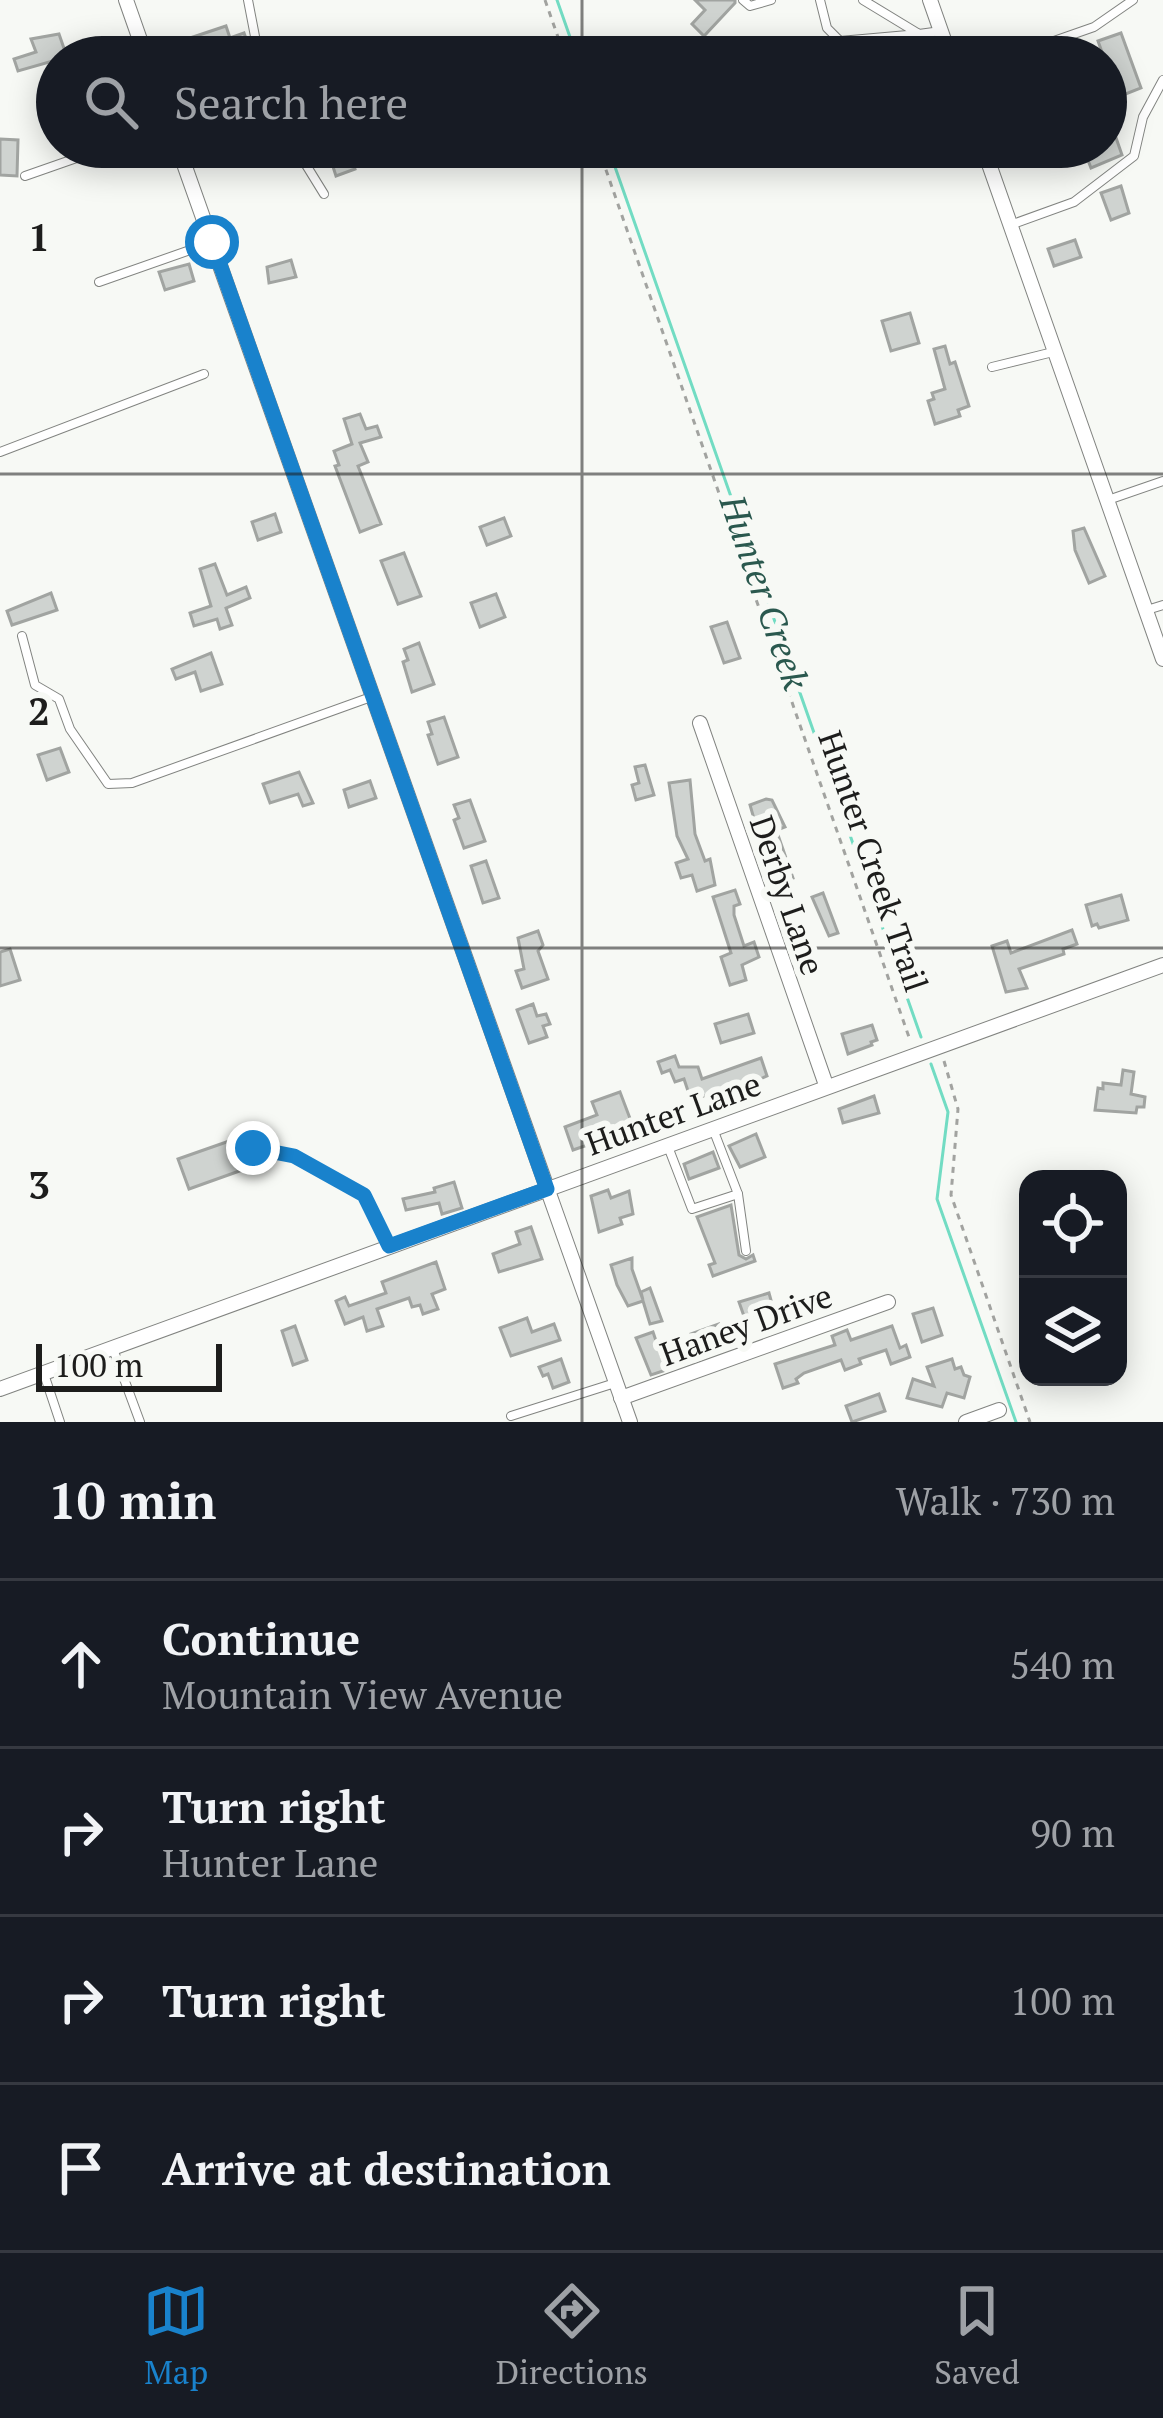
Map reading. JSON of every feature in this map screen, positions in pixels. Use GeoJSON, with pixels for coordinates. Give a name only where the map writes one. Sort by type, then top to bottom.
{"type":"FeatureCollection","features":[{"type":"Feature","properties":{"kind":"street"},"geometry":{"type":"LineString","coordinates":[[126,0],[139,36]]}},
{"type":"Feature","properties":{"kind":"street"},"geometry":{"type":"LineString","coordinates":[[930,0],[943,36]]}},
{"type":"Feature","properties":{"kind":"street"},"geometry":{"type":"LineString","coordinates":[[185,168],[630,1422]]}},
{"type":"Feature","properties":{"kind":"street"},"geometry":{"type":"LineString","coordinates":[[991,168],[1163,659]]}},
{"type":"Feature","properties":{"kind":"street","name":"Derby Lane"},"geometry":{"type":"LineString","coordinates":[[700,723],[826,1085]]}},
{"type":"Feature","properties":{"kind":"street","name":"Hunter Lane"},"geometry":{"type":"LineString","coordinates":[[0,1389],[1163,965]]}},
{"type":"Feature","properties":{"kind":"street","name":"Haney Drive"},"geometry":{"type":"LineString","coordinates":[[619,1390],[888,1302]]}},
{"type":"Feature","properties":{"kind":"street"},"geometry":{"type":"LineString","coordinates":[[966,1422],[999,1410]]}},
{"type":"Feature","properties":{"kind":"lane"},"geometry":{"type":"LineString","coordinates":[[248,0],[255,36]]}},
{"type":"Feature","properties":{"kind":"lane"},"geometry":{"type":"LineString","coordinates":[[743,0],[750,6],[771,0]]}},
{"type":"Feature","properties":{"kind":"lane"},"geometry":{"type":"LineString","coordinates":[[820,0],[826,28],[835,36]]}},
{"type":"Feature","properties":{"kind":"lane"},"geometry":{"type":"LineString","coordinates":[[863,0],[919,34]]}},
{"type":"Feature","properties":{"kind":"lane"},"geometry":{"type":"LineString","coordinates":[[1068,36],[1094,27],[1132,0]]}},
{"type":"Feature","properties":{"kind":"lane"},"geometry":{"type":"LineString","coordinates":[[896,36],[941,31]]}},
{"type":"Feature","properties":{"kind":"lane"},"geometry":{"type":"LineString","coordinates":[[1127,161],[1134,156],[1143,117],[1163,80]]}},
{"type":"Feature","properties":{"kind":"lane"},"geometry":{"type":"LineString","coordinates":[[25,176],[48,168]]}},
{"type":"Feature","properties":{"kind":"lane"},"geometry":{"type":"LineString","coordinates":[[309,168],[324,194]]}},
{"type":"Feature","properties":{"kind":"lane"},"geometry":{"type":"LineString","coordinates":[[1011,225],[1074,202],[1118,168]]}},
{"type":"Feature","properties":{"kind":"lane"},"geometry":{"type":"LineString","coordinates":[[99,282],[212,242]]}},
{"type":"Feature","properties":{"kind":"lane"},"geometry":{"type":"LineString","coordinates":[[992,367],[1054,352]]}},
{"type":"Feature","properties":{"kind":"lane"},"geometry":{"type":"LineString","coordinates":[[0,452],[204,374]]}},
{"type":"Feature","properties":{"kind":"lane"},"geometry":{"type":"LineString","coordinates":[[1107,501],[1163,481]]}},
{"type":"Feature","properties":{"kind":"lane"},"geometry":{"type":"LineString","coordinates":[[1146,611],[1163,604]]}},
{"type":"Feature","properties":{"kind":"lane"},"geometry":{"type":"LineString","coordinates":[[22,636],[35,685],[59,699],[70,728],[108,784],[132,783],[372,696]]}},
{"type":"Feature","properties":{"kind":"lane"},"geometry":{"type":"LineString","coordinates":[[712,1128],[738,1194],[746,1251]]}},
{"type":"Feature","properties":{"kind":"lane"},"geometry":{"type":"LineString","coordinates":[[667,1144],[692,1208],[738,1194]]}},
{"type":"Feature","properties":{"kind":"lane"},"geometry":{"type":"LineString","coordinates":[[253,1148],[294,1156],[364,1195],[389,1246]]}},
{"type":"Feature","properties":{"kind":"lane"},"geometry":{"type":"LineString","coordinates":[[112,1348],[140,1422]]}},
{"type":"Feature","properties":{"kind":"lane"},"geometry":{"type":"LineString","coordinates":[[44,1372],[61,1422]]}},
{"type":"Feature","properties":{"kind":"lane"},"geometry":{"type":"LineString","coordinates":[[511,1416],[619,1390]]}},
{"type":"Feature","properties":{"kind":"path"},"geometry":{"type":"LineString","coordinates":[[545,0],[558,36]]}},
{"type":"Feature","properties":{"kind":"path","name":"Hunter Creek Trail"},"geometry":{"type":"LineString","coordinates":[[605,168],[915,1054]]}},
{"type":"Feature","properties":{"kind":"path"},"geometry":{"type":"LineString","coordinates":[[939,1045],[958,1109],[951,1195],[1030,1422]]}},
{"type":"Feature","properties":{"kind":"building"},"geometry":{"type":"Polygon","coordinates":[[[695,0],[735,3],[704,36],[692,24],[705,10],[695,0]]]}},
{"type":"Feature","properties":{"kind":"building"},"geometry":{"type":"Polygon","coordinates":[[[226,26],[229,36],[196,36],[226,26]]]}},
{"type":"Feature","properties":{"kind":"building"},"geometry":{"type":"Polygon","coordinates":[[[1127,50],[1141,88],[1127,93],[1127,50]]]}},
{"type":"Feature","properties":{"kind":"building"},"geometry":{"type":"Polygon","coordinates":[[[36,52],[36,66],[18,71],[14,59],[36,52]]]}},
{"type":"Feature","properties":{"kind":"building"},"geometry":{"type":"Polygon","coordinates":[[[0,139],[18,140],[17,176],[0,175],[0,139]]]}},
{"type":"Feature","properties":{"kind":"building"},"geometry":{"type":"Polygon","coordinates":[[[333,168],[355,168],[355,169],[336,176],[333,168]]]}},
{"type":"Feature","properties":{"kind":"building"},"geometry":{"type":"Polygon","coordinates":[[[1121,186],[1129,213],[1111,220],[1101,193],[1121,186]]]}},
{"type":"Feature","properties":{"kind":"building"},"geometry":{"type":"Polygon","coordinates":[[[1075,240],[1081,257],[1054,266],[1048,249],[1075,240]]]}},
{"type":"Feature","properties":{"kind":"building"},"geometry":{"type":"Polygon","coordinates":[[[291,260],[296,277],[269,283],[267,267],[291,260]]]}},
{"type":"Feature","properties":{"kind":"building"},"geometry":{"type":"Polygon","coordinates":[[[189,264],[194,281],[165,290],[159,272],[189,264]]]}},
{"type":"Feature","properties":{"kind":"building"},"geometry":{"type":"Polygon","coordinates":[[[910,313],[919,343],[891,351],[882,321],[910,313]]]}},
{"type":"Feature","properties":{"kind":"building"},"geometry":{"type":"Polygon","coordinates":[[[945,346],[969,406],[958,410],[960,416],[935,424],[928,401],[934,399],[932,393],[945,389],[934,349],[945,346]]]}},
{"type":"Feature","properties":{"kind":"building"},"geometry":{"type":"Polygon","coordinates":[[[360,414],[366,429],[377,426],[381,437],[360,443],[368,462],[358,466],[381,524],[360,532],[335,466],[339,465],[334,451],[352,444],[344,419],[360,414]]]}},
{"type":"Feature","properties":{"kind":"building"},"geometry":{"type":"Polygon","coordinates":[[[275,514],[281,532],[258,540],[252,522],[275,514]]]}},
{"type":"Feature","properties":{"kind":"building"},"geometry":{"type":"Polygon","coordinates":[[[504,518],[511,536],[487,545],[480,527],[504,518]]]}},
{"type":"Feature","properties":{"kind":"building"},"geometry":{"type":"Polygon","coordinates":[[[1084,528],[1105,576],[1089,583],[1075,550],[1073,531],[1084,528]]]}},
{"type":"Feature","properties":{"kind":"building"},"geometry":{"type":"Polygon","coordinates":[[[404,553],[421,596],[398,604],[381,561],[404,553]]]}},
{"type":"Feature","properties":{"kind":"building"},"geometry":{"type":"Polygon","coordinates":[[[215,564],[227,595],[246,587],[250,598],[226,608],[232,625],[220,629],[217,619],[194,626],[190,613],[211,606],[200,569],[215,564]]]}},
{"type":"Feature","properties":{"kind":"building"},"geometry":{"type":"Polygon","coordinates":[[[51,593],[57,610],[12,625],[7,611],[51,593]]]}},
{"type":"Feature","properties":{"kind":"building"},"geometry":{"type":"Polygon","coordinates":[[[496,594],[505,617],[480,627],[471,603],[496,594]]]}},
{"type":"Feature","properties":{"kind":"building"},"geometry":{"type":"Polygon","coordinates":[[[727,622],[740,658],[724,663],[711,627],[727,622]]]}},
{"type":"Feature","properties":{"kind":"building"},"geometry":{"type":"Polygon","coordinates":[[[419,643],[434,684],[412,692],[404,649],[419,643]]]}},
{"type":"Feature","properties":{"kind":"building"},"geometry":{"type":"Polygon","coordinates":[[[211,653],[222,684],[201,691],[195,672],[176,679],[172,669],[211,653]]]}},
{"type":"Feature","properties":{"kind":"building"},"geometry":{"type":"Polygon","coordinates":[[[444,717],[458,757],[438,764],[428,722],[444,717]]]}},
{"type":"Feature","properties":{"kind":"building"},"geometry":{"type":"Polygon","coordinates":[[[60,748],[69,772],[47,780],[38,755],[60,748]]]}},
{"type":"Feature","properties":{"kind":"building"},"geometry":{"type":"Polygon","coordinates":[[[645,765],[654,795],[636,800],[635,767],[645,765]]]}},
{"type":"Feature","properties":{"kind":"building"},"geometry":{"type":"Polygon","coordinates":[[[299,772],[313,803],[303,806],[298,794],[270,803],[263,784],[299,772]]]}},
{"type":"Feature","properties":{"kind":"building"},"geometry":{"type":"Polygon","coordinates":[[[690,780],[695,834],[705,861],[710,859],[715,885],[697,891],[692,875],[681,878],[676,863],[688,859],[677,836],[669,783],[690,780]]]}},
{"type":"Feature","properties":{"kind":"building"},"geometry":{"type":"Polygon","coordinates":[[[370,781],[376,798],[349,807],[344,790],[370,781]]]}},
{"type":"Feature","properties":{"kind":"building"},"geometry":{"type":"Polygon","coordinates":[[[470,800],[485,841],[464,848],[454,805],[470,800]]]}},
{"type":"Feature","properties":{"kind":"building"},"geometry":{"type":"Polygon","coordinates":[[[772,800],[785,827],[777,830],[793,878],[779,883],[771,863],[767,864],[750,805],[772,800]]]}},
{"type":"Feature","properties":{"kind":"building"},"geometry":{"type":"Polygon","coordinates":[[[486,861],[499,898],[483,903],[471,866],[486,861]]]}},
{"type":"Feature","properties":{"kind":"building"},"geometry":{"type":"Polygon","coordinates":[[[735,890],[740,904],[734,906],[734,915],[744,946],[754,942],[759,957],[742,965],[746,980],[730,985],[721,957],[731,953],[713,897],[735,890]]]}},
{"type":"Feature","properties":{"kind":"building"},"geometry":{"type":"Polygon","coordinates":[[[823,893],[838,933],[829,936],[812,897],[823,893]]]}},
{"type":"Feature","properties":{"kind":"building"},"geometry":{"type":"Polygon","coordinates":[[[1121,895],[1128,920],[1092,926],[1086,905],[1121,895]]]}},
{"type":"Feature","properties":{"kind":"building"},"geometry":{"type":"Polygon","coordinates":[[[1072,930],[1077,944],[1063,949],[1064,954],[1019,969],[1027,988],[1006,992],[992,946],[1007,941],[1011,953],[1072,930]]]}},
{"type":"Feature","properties":{"kind":"building"},"geometry":{"type":"Polygon","coordinates":[[[538,931],[543,945],[538,951],[548,979],[522,988],[516,971],[524,969],[518,938],[538,931]]]}},
{"type":"Feature","properties":{"kind":"building"},"geometry":{"type":"Polygon","coordinates":[[[10,949],[20,980],[0,986],[0,952],[10,949]]]}},
{"type":"Feature","properties":{"kind":"building"},"geometry":{"type":"Polygon","coordinates":[[[533,1004],[537,1016],[546,1014],[550,1024],[543,1026],[547,1037],[529,1043],[517,1010],[533,1004]]]}},
{"type":"Feature","properties":{"kind":"building"},"geometry":{"type":"Polygon","coordinates":[[[748,1014],[754,1033],[721,1043],[715,1024],[748,1014]]]}},
{"type":"Feature","properties":{"kind":"building"},"geometry":{"type":"Polygon","coordinates":[[[872,1025],[877,1040],[848,1054],[842,1034],[872,1025]]]}},
{"type":"Feature","properties":{"kind":"building"},"geometry":{"type":"Polygon","coordinates":[[[675,1056],[679,1067],[698,1067],[702,1079],[761,1058],[767,1076],[691,1100],[684,1079],[675,1082],[670,1070],[662,1073],[658,1062],[675,1056]]]}},
{"type":"Feature","properties":{"kind":"building"},"geometry":{"type":"Polygon","coordinates":[[[1123,1070],[1134,1072],[1131,1094],[1145,1097],[1144,1107],[1137,1107],[1136,1113],[1095,1110],[1098,1088],[1103,1089],[1103,1083],[1121,1085],[1123,1070]]]}},
{"type":"Feature","properties":{"kind":"building"},"geometry":{"type":"Polygon","coordinates":[[[620,1092],[634,1129],[573,1150],[565,1127],[597,1115],[592,1102],[620,1092]]]}},
{"type":"Feature","properties":{"kind":"building"},"geometry":{"type":"Polygon","coordinates":[[[874,1096],[879,1113],[843,1123],[839,1109],[874,1096]]]}},
{"type":"Feature","properties":{"kind":"building"},"geometry":{"type":"Polygon","coordinates":[[[756,1134],[765,1157],[740,1167],[729,1146],[756,1134]]]}},
{"type":"Feature","properties":{"kind":"building"},"geometry":{"type":"Polygon","coordinates":[[[235,1139],[245,1169],[189,1189],[178,1159],[235,1139]]]}},
{"type":"Feature","properties":{"kind":"building"},"geometry":{"type":"Polygon","coordinates":[[[713,1152],[719,1168],[689,1179],[684,1164],[713,1152]]]}},
{"type":"Feature","properties":{"kind":"building"},"geometry":{"type":"Polygon","coordinates":[[[454,1182],[462,1208],[442,1214],[439,1203],[406,1210],[403,1199],[454,1182]]]}},
{"type":"Feature","properties":{"kind":"building"},"geometry":{"type":"Polygon","coordinates":[[[608,1190],[611,1198],[629,1191],[633,1214],[620,1218],[622,1224],[599,1232],[591,1196],[608,1190]]]}},
{"type":"Feature","properties":{"kind":"building"},"geometry":{"type":"Polygon","coordinates":[[[731,1205],[739,1255],[746,1259],[753,1255],[755,1261],[713,1276],[709,1265],[715,1263],[697,1217],[731,1205]]]}},
{"type":"Feature","properties":{"kind":"building"},"geometry":{"type":"Polygon","coordinates":[[[531,1227],[542,1259],[499,1272],[493,1254],[520,1244],[516,1232],[531,1227]]]}},
{"type":"Feature","properties":{"kind":"building"},"geometry":{"type":"Polygon","coordinates":[[[632,1258],[643,1300],[641,1292],[650,1288],[662,1321],[650,1324],[643,1301],[628,1306],[617,1285],[611,1265],[632,1258]]]}},
{"type":"Feature","properties":{"kind":"building"},"geometry":{"type":"Polygon","coordinates":[[[436,1262],[445,1289],[432,1294],[438,1309],[423,1314],[420,1305],[412,1307],[409,1298],[377,1309],[383,1326],[367,1331],[363,1317],[345,1324],[336,1301],[345,1297],[349,1306],[386,1293],[382,1282],[436,1262]]]}},
{"type":"Feature","properties":{"kind":"building"},"geometry":{"type":"Polygon","coordinates":[[[769,1293],[774,1311],[759,1320],[754,1316],[745,1319],[739,1302],[769,1293]]]}},
{"type":"Feature","properties":{"kind":"building"},"geometry":{"type":"Polygon","coordinates":[[[933,1308],[942,1335],[922,1342],[913,1314],[933,1308]]]}},
{"type":"Feature","properties":{"kind":"building"},"geometry":{"type":"Polygon","coordinates":[[[527,1318],[532,1332],[554,1324],[560,1340],[511,1356],[500,1328],[527,1318]]]}},
{"type":"Feature","properties":{"kind":"building"},"geometry":{"type":"Polygon","coordinates":[[[719,1324],[725,1339],[696,1349],[691,1334],[719,1324]]]}},
{"type":"Feature","properties":{"kind":"building"},"geometry":{"type":"Polygon","coordinates":[[[295,1326],[307,1360],[293,1365],[282,1331],[295,1326]]]}},
{"type":"Feature","properties":{"kind":"building"},"geometry":{"type":"Polygon","coordinates":[[[892,1326],[900,1348],[906,1345],[910,1357],[891,1364],[886,1350],[859,1359],[861,1364],[845,1370],[841,1360],[804,1373],[796,1379],[798,1383],[783,1388],[775,1364],[835,1345],[832,1336],[847,1330],[851,1340],[892,1326]]]}},
{"type":"Feature","properties":{"kind":"building"},"geometry":{"type":"Polygon","coordinates":[[[653,1332],[666,1370],[651,1375],[636,1338],[653,1332]]]}},
{"type":"Feature","properties":{"kind":"building"},"geometry":{"type":"Polygon","coordinates":[[[561,1359],[569,1382],[553,1388],[548,1374],[543,1376],[539,1367],[561,1359]]]}},
{"type":"Feature","properties":{"kind":"building"},"geometry":{"type":"Polygon","coordinates":[[[952,1359],[955,1369],[961,1367],[970,1377],[964,1398],[947,1393],[942,1407],[907,1398],[913,1379],[934,1386],[927,1367],[952,1359]]]}},
{"type":"Feature","properties":{"kind":"building"},"geometry":{"type":"Polygon","coordinates":[[[879,1394],[885,1411],[852,1422],[846,1406],[879,1394]]]}},
{"type":"Feature","properties":{"kind":"waterway","name":"Hunter Creek"},"geometry":{"type":"LineString","coordinates":[[557,0],[570,36]]}},
{"type":"Feature","properties":{"kind":"waterway","name":"Hunter Creek"},"geometry":{"type":"LineString","coordinates":[[615,168],[921,1037]]}},
{"type":"Feature","properties":{"kind":"waterway","name":"Hunter Creek"},"geometry":{"type":"LineString","coordinates":[[931,1064],[948,1112],[937,1199],[1016,1422]]}},
{"type":"Feature","properties":{"kind":"route"},"geometry":{"type":"LineString","coordinates":[[212,242],[547,1189],[389,1246],[364,1195],[294,1156],[253,1148]]}}]}
